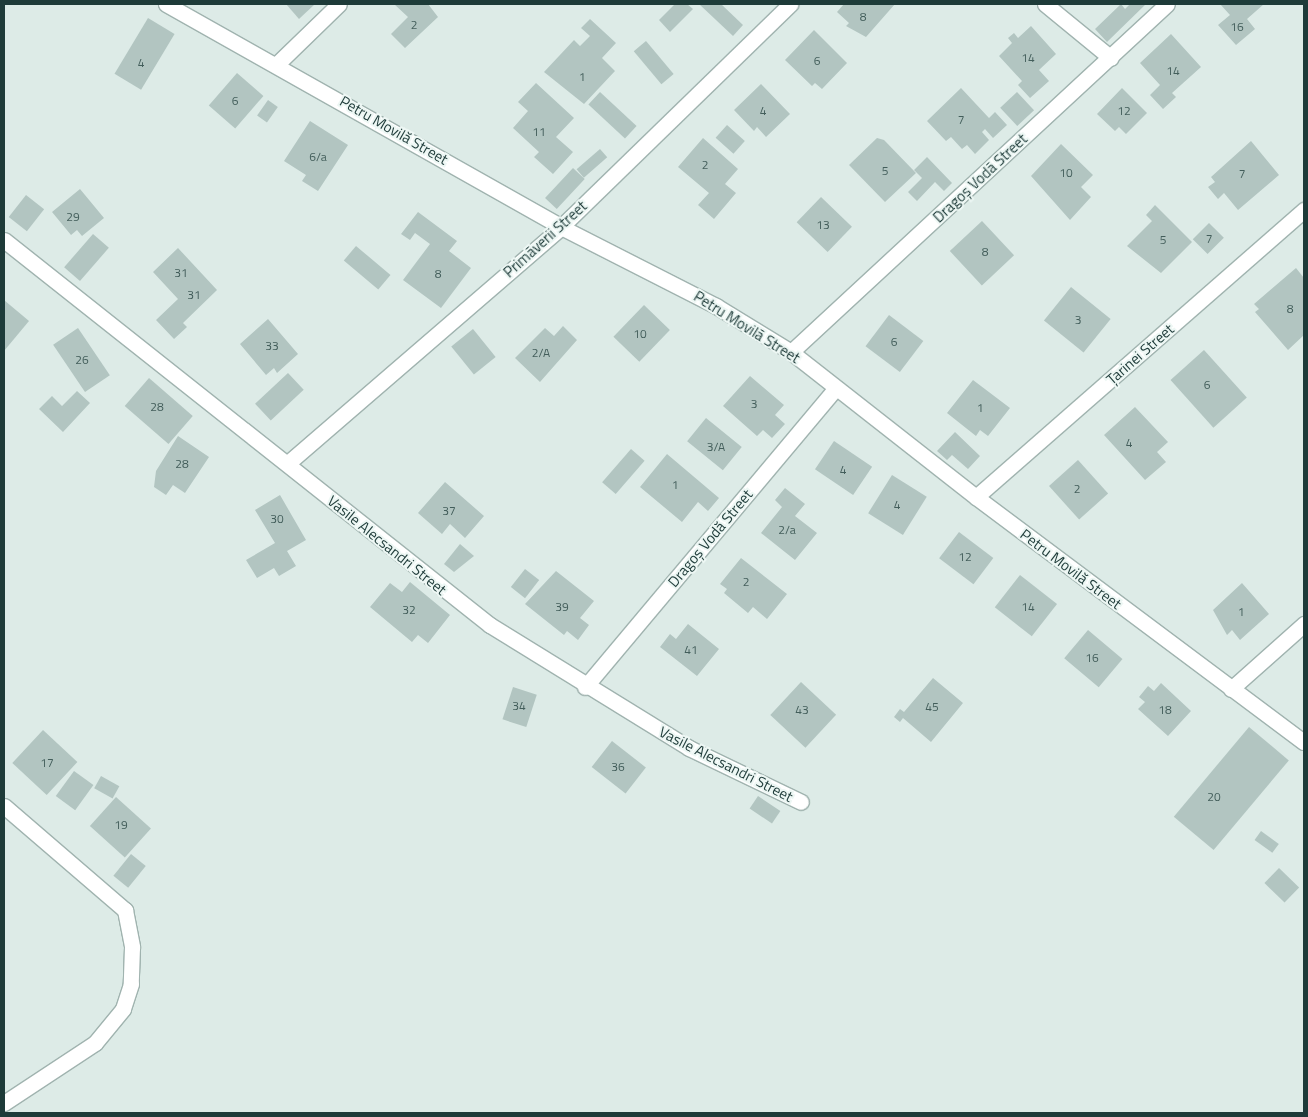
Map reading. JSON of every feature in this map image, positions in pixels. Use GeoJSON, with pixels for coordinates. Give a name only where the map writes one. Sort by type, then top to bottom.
{"type":"FeatureCollection","features":[{"type":"Feature","properties":{"kind":"street","name":"Petru Movilă Street"},"geometry":{"type":"LineString","coordinates":[[166,4],[277,64],[562,227],[716,306],[791,352],[835,389],[976,497],[1304,742]]}},
{"type":"Feature","properties":{"kind":"street"},"geometry":{"type":"LineString","coordinates":[[277,64],[339,4]]}},
{"type":"Feature","properties":{"kind":"street","name":"Primăverii Street"},"geometry":{"type":"LineString","coordinates":[[288,464],[562,227],[790,4]]}},
{"type":"Feature","properties":{"kind":"street"},"geometry":{"type":"LineString","coordinates":[[1045,4],[1111,58]]}},
{"type":"Feature","properties":{"kind":"street","name":"Dragoș Vodă Street"},"geometry":{"type":"LineString","coordinates":[[791,352],[1111,58],[1167,4]]}},
{"type":"Feature","properties":{"kind":"street","name":"Țarinei Street"},"geometry":{"type":"LineString","coordinates":[[976,497],[1304,210]]}},
{"type":"Feature","properties":{"kind":"street","name":"Vasile Alecsandri Street"},"geometry":{"type":"LineString","coordinates":[[4,240],[288,464],[439,588],[585,687],[689,748],[801,802]]}},
{"type":"Feature","properties":{"kind":"street","name":"Dragoș Vodă Street"},"geometry":{"type":"LineString","coordinates":[[585,687],[835,389]]}},
{"type":"Feature","properties":{"kind":"street"},"geometry":{"type":"LineString","coordinates":[[1231,689],[1304,624]]}},
{"type":"Feature","properties":{"kind":"street"},"geometry":{"type":"LineString","coordinates":[[4,806],[125,910],[132,947],[131,984],[123,1009],[95,1044],[4,1103]]}},
{"type":"Feature","properties":{"kind":"building"},"geometry":{"type":"Polygon","coordinates":[[[286,4],[315,4],[299,19],[286,4]]]}},
{"type":"Feature","properties":{"kind":"building"},"geometry":{"type":"Polygon","coordinates":[[[394,4],[428,4],[438,17],[405,48],[391,34],[408,17],[394,4]]]}},
{"type":"Feature","properties":{"kind":"building"},"geometry":{"type":"Polygon","coordinates":[[[675,4],[687,4],[693,9],[670,32],[659,20],[675,4]]]}},
{"type":"Feature","properties":{"kind":"building"},"geometry":{"type":"Polygon","coordinates":[[[699,4],[721,4],[743,25],[733,36],[699,4]]]}},
{"type":"Feature","properties":{"kind":"building"},"geometry":{"type":"Polygon","coordinates":[[[844,4],[895,4],[866,37],[846,26],[849,23],[837,12],[844,4]]]}},
{"type":"Feature","properties":{"kind":"building"},"geometry":{"type":"Polygon","coordinates":[[[1121,4],[1125,9],[1130,4],[1146,4],[1107,42],[1095,29],[1121,4]]]}},
{"type":"Feature","properties":{"kind":"building"},"geometry":{"type":"Polygon","coordinates":[[[1220,4],[1264,4],[1247,19],[1255,29],[1236,45],[1218,25],[1230,15],[1220,4]]]}},
{"type":"Feature","properties":{"kind":"building"},"geometry":{"type":"Polygon","coordinates":[[[148,18],[175,34],[141,90],[115,74],[148,18]]]}},
{"type":"Feature","properties":{"kind":"building"},"geometry":{"type":"Polygon","coordinates":[[[590,19],[616,43],[602,58],[615,71],[584,104],[544,72],[574,40],[580,46],[590,36],[581,28],[590,19]]]}},
{"type":"Feature","properties":{"kind":"building"},"geometry":{"type":"Polygon","coordinates":[[[1031,26],[1056,54],[1039,70],[1049,81],[1030,98],[1018,85],[1022,81],[999,56],[1012,43],[1008,38],[1014,33],[1018,38],[1031,26]]]}},
{"type":"Feature","properties":{"kind":"building"},"geometry":{"type":"Polygon","coordinates":[[[814,30],[847,63],[822,89],[815,83],[812,86],[785,60],[814,30]]]}},
{"type":"Feature","properties":{"kind":"building"},"geometry":{"type":"Polygon","coordinates":[[[1171,34],[1201,67],[1172,93],[1176,97],[1163,109],[1150,95],[1160,85],[1140,63],[1171,34]]]}},
{"type":"Feature","properties":{"kind":"building"},"geometry":{"type":"Polygon","coordinates":[[[646,41],[674,74],[661,84],[634,51],[646,41]]]}},
{"type":"Feature","properties":{"kind":"building"},"geometry":{"type":"Polygon","coordinates":[[[237,73],[263,96],[235,128],[209,105],[237,73]]]}},
{"type":"Feature","properties":{"kind":"building"},"geometry":{"type":"Polygon","coordinates":[[[536,83],[574,118],[556,137],[573,152],[553,174],[534,157],[539,152],[513,128],[528,111],[518,102],[536,83]]]}},
{"type":"Feature","properties":{"kind":"building"},"geometry":{"type":"Polygon","coordinates":[[[761,84],[790,114],[766,137],[757,127],[754,131],[734,110],[761,84]]]}},
{"type":"Feature","properties":{"kind":"building"},"geometry":{"type":"Polygon","coordinates":[[[961,88],[989,118],[995,112],[1007,125],[993,138],[985,129],[982,132],[989,140],[975,154],[967,145],[962,149],[951,137],[946,141],[927,121],[961,88]]]}},
{"type":"Feature","properties":{"kind":"building"},"geometry":{"type":"Polygon","coordinates":[[[1122,88],[1147,113],[1126,134],[1119,127],[1115,131],[1097,114],[1122,88]]]}},
{"type":"Feature","properties":{"kind":"building"},"geometry":{"type":"Polygon","coordinates":[[[600,92],[637,126],[625,139],[588,104],[600,92]]]}},
{"type":"Feature","properties":{"kind":"building"},"geometry":{"type":"Polygon","coordinates":[[[1017,92],[1034,110],[1017,126],[1000,108],[1017,92]]]}},
{"type":"Feature","properties":{"kind":"building"},"geometry":{"type":"Polygon","coordinates":[[[268,100],[278,107],[267,122],[257,116],[268,100]]]}},
{"type":"Feature","properties":{"kind":"building"},"geometry":{"type":"Polygon","coordinates":[[[310,121],[348,145],[318,191],[302,181],[306,175],[284,161],[310,121]]]}},
{"type":"Feature","properties":{"kind":"building"},"geometry":{"type":"Polygon","coordinates":[[[727,125],[745,141],[733,154],[716,138],[727,125]]]}},
{"type":"Feature","properties":{"kind":"building"},"geometry":{"type":"Polygon","coordinates":[[[703,138],[738,169],[725,184],[736,193],[714,219],[698,205],[709,193],[678,167],[703,138]]]}},
{"type":"Feature","properties":{"kind":"building"},"geometry":{"type":"Polygon","coordinates":[[[877,138],[884,140],[916,173],[885,202],[849,165],[877,138]]]}},
{"type":"Feature","properties":{"kind":"building"},"geometry":{"type":"Polygon","coordinates":[[[1251,141],[1279,175],[1238,210],[1224,193],[1218,199],[1208,187],[1215,182],[1211,177],[1251,141]]]}},
{"type":"Feature","properties":{"kind":"building"},"geometry":{"type":"Polygon","coordinates":[[[1061,144],[1093,175],[1081,187],[1091,197],[1070,220],[1031,176],[1061,144]]]}},
{"type":"Feature","properties":{"kind":"building"},"geometry":{"type":"Polygon","coordinates":[[[600,149],[607,157],[584,178],[577,169],[600,149]]]}},
{"type":"Feature","properties":{"kind":"building"},"geometry":{"type":"Polygon","coordinates":[[[927,157],[952,183],[944,191],[935,182],[917,201],[908,192],[922,178],[914,170],[927,157]]]}},
{"type":"Feature","properties":{"kind":"building"},"geometry":{"type":"Polygon","coordinates":[[[573,168],[585,179],[557,209],[545,198],[573,168]]]}},
{"type":"Feature","properties":{"kind":"building"},"geometry":{"type":"Polygon","coordinates":[[[80,189],[104,218],[82,236],[77,230],[71,235],[52,212],[80,189]]]}},
{"type":"Feature","properties":{"kind":"building"},"geometry":{"type":"Polygon","coordinates":[[[26,195],[44,209],[27,231],[9,217],[26,195]]]}},
{"type":"Feature","properties":{"kind":"building"},"geometry":{"type":"Polygon","coordinates":[[[821,197],[852,227],[828,252],[797,222],[821,197]]]}},
{"type":"Feature","properties":{"kind":"building"},"geometry":{"type":"Polygon","coordinates":[[[1155,205],[1192,242],[1161,273],[1127,246],[1152,221],[1146,215],[1155,205]]]}},
{"type":"Feature","properties":{"kind":"building"},"geometry":{"type":"Polygon","coordinates":[[[418,212],[457,241],[449,251],[471,268],[441,308],[403,280],[430,244],[415,233],[410,240],[401,234],[418,212]]]}},
{"type":"Feature","properties":{"kind":"building"},"geometry":{"type":"Polygon","coordinates":[[[982,221],[1014,255],[982,285],[950,251],[982,221]]]}},
{"type":"Feature","properties":{"kind":"building"},"geometry":{"type":"Polygon","coordinates":[[[1209,223],[1224,238],[1208,254],[1193,239],[1209,223]]]}},
{"type":"Feature","properties":{"kind":"building"},"geometry":{"type":"Polygon","coordinates":[[[93,234],[109,248],[80,281],[64,267],[93,234]]]}},
{"type":"Feature","properties":{"kind":"building"},"geometry":{"type":"Polygon","coordinates":[[[356,246],[390,275],[378,289],[344,261],[356,246]]]}},
{"type":"Feature","properties":{"kind":"building"},"geometry":{"type":"Polygon","coordinates":[[[178,248],[217,290],[183,323],[187,327],[174,339],[156,320],[178,299],[153,272],[178,248]]]}},
{"type":"Feature","properties":{"kind":"building"},"geometry":{"type":"Polygon","coordinates":[[[1296,268],[1304,278],[1304,335],[1288,350],[1255,312],[1259,309],[1254,304],[1296,268]]]}},
{"type":"Feature","properties":{"kind":"building"},"geometry":{"type":"Polygon","coordinates":[[[1071,287],[1111,319],[1084,353],[1044,320],[1071,287]]]}},
{"type":"Feature","properties":{"kind":"building"},"geometry":{"type":"Polygon","coordinates":[[[4,300],[29,321],[4,351],[4,300]]]}},
{"type":"Feature","properties":{"kind":"building"},"geometry":{"type":"Polygon","coordinates":[[[644,305],[670,330],[639,362],[613,337],[644,305]]]}},
{"type":"Feature","properties":{"kind":"building"},"geometry":{"type":"Polygon","coordinates":[[[889,315],[923,341],[900,372],[866,346],[889,315]]]}},
{"type":"Feature","properties":{"kind":"building"},"geometry":{"type":"Polygon","coordinates":[[[268,319],[298,354],[277,373],[274,368],[266,375],[240,344],[268,319]]]}},
{"type":"Feature","properties":{"kind":"building"},"geometry":{"type":"Polygon","coordinates":[[[563,326],[577,340],[540,382],[515,358],[545,328],[554,336],[563,326]]]}},
{"type":"Feature","properties":{"kind":"building"},"geometry":{"type":"Polygon","coordinates":[[[78,328],[110,375],[85,392],[53,345],[78,328]]]}},
{"type":"Feature","properties":{"kind":"building"},"geometry":{"type":"Polygon","coordinates":[[[473,329],[496,357],[474,375],[451,347],[473,329]]]}},
{"type":"Feature","properties":{"kind":"building"},"geometry":{"type":"Polygon","coordinates":[[[1204,350],[1247,398],[1213,428],[1171,380],[1204,350]]]}},
{"type":"Feature","properties":{"kind":"building"},"geometry":{"type":"Polygon","coordinates":[[[288,373],[304,390],[271,421],[255,404],[288,373]]]}},
{"type":"Feature","properties":{"kind":"building"},"geometry":{"type":"Polygon","coordinates":[[[750,376],[784,405],[775,415],[785,424],[772,438],[763,430],[757,436],[723,406],[750,376]]]}},
{"type":"Feature","properties":{"kind":"building"},"geometry":{"type":"Polygon","coordinates":[[[149,378],[193,416],[168,444],[125,406],[149,378]]]}},
{"type":"Feature","properties":{"kind":"building"},"geometry":{"type":"Polygon","coordinates":[[[973,380],[1010,408],[988,436],[980,430],[976,436],[947,413],[973,380]]]}},
{"type":"Feature","properties":{"kind":"building"},"geometry":{"type":"Polygon","coordinates":[[[77,391],[90,403],[63,432],[39,409],[52,396],[62,406],[77,391]]]}},
{"type":"Feature","properties":{"kind":"building"},"geometry":{"type":"Polygon","coordinates":[[[1135,407],[1168,442],[1157,452],[1166,462],[1145,480],[1104,435],[1135,407]]]}},
{"type":"Feature","properties":{"kind":"building"},"geometry":{"type":"Polygon","coordinates":[[[706,418],[742,447],[723,470],[687,441],[706,418]]]}},
{"type":"Feature","properties":{"kind":"building"},"geometry":{"type":"Polygon","coordinates":[[[955,432],[980,456],[968,469],[952,455],[947,460],[937,451],[955,432]]]}},
{"type":"Feature","properties":{"kind":"building"},"geometry":{"type":"Polygon","coordinates":[[[178,436],[209,457],[185,493],[173,485],[166,495],[154,487],[156,471],[178,436]]]}},
{"type":"Feature","properties":{"kind":"building"},"geometry":{"type":"Polygon","coordinates":[[[834,441],[872,467],[853,495],[815,469],[834,441]]]}},
{"type":"Feature","properties":{"kind":"building"},"geometry":{"type":"Polygon","coordinates":[[[631,449],[645,461],[616,494],[602,482],[631,449]]]}},
{"type":"Feature","properties":{"kind":"building"},"geometry":{"type":"Polygon","coordinates":[[[667,454],[719,498],[708,511],[698,502],[682,522],[640,487],[667,454]]]}},
{"type":"Feature","properties":{"kind":"building"},"geometry":{"type":"Polygon","coordinates":[[[1078,460],[1108,493],[1079,520],[1049,486],[1078,460]]]}},
{"type":"Feature","properties":{"kind":"building"},"geometry":{"type":"Polygon","coordinates":[[[892,475],[927,497],[903,535],[868,513],[892,475]]]}},
{"type":"Feature","properties":{"kind":"building"},"geometry":{"type":"Polygon","coordinates":[[[445,482],[484,516],[465,538],[450,524],[442,534],[418,513],[445,482]]]}},
{"type":"Feature","properties":{"kind":"building"},"geometry":{"type":"Polygon","coordinates":[[[785,488],[805,504],[795,516],[817,533],[795,560],[761,533],[782,507],[775,500],[785,488]]]}},
{"type":"Feature","properties":{"kind":"building"},"geometry":{"type":"Polygon","coordinates":[[[280,495],[306,540],[287,551],[296,566],[279,576],[274,568],[257,578],[246,560],[275,543],[255,510],[280,495]]]}},
{"type":"Feature","properties":{"kind":"building"},"geometry":{"type":"Polygon","coordinates":[[[959,532],[993,558],[973,584],[939,558],[959,532]]]}},
{"type":"Feature","properties":{"kind":"building"},"geometry":{"type":"Polygon","coordinates":[[[460,544],[474,556],[454,572],[444,564],[460,544]]]}},
{"type":"Feature","properties":{"kind":"building"},"geometry":{"type":"Polygon","coordinates":[[[741,558],[787,594],[767,619],[753,607],[748,613],[724,593],[727,589],[720,584],[741,558]]]}},
{"type":"Feature","properties":{"kind":"building"},"geometry":{"type":"Polygon","coordinates":[[[525,569],[539,580],[525,598],[511,587],[525,569]]]}},
{"type":"Feature","properties":{"kind":"building"},"geometry":{"type":"Polygon","coordinates":[[[556,571],[594,601],[580,618],[589,625],[578,640],[567,631],[564,635],[525,604],[556,571]]]}},
{"type":"Feature","properties":{"kind":"building"},"geometry":{"type":"Polygon","coordinates":[[[1020,575],[1057,604],[1032,636],[995,607],[1020,575]]]}},
{"type":"Feature","properties":{"kind":"building"},"geometry":{"type":"Polygon","coordinates":[[[410,582],[450,615],[428,643],[418,635],[412,642],[370,607],[390,583],[402,592],[410,582]]]}},
{"type":"Feature","properties":{"kind":"building"},"geometry":{"type":"Polygon","coordinates":[[[1242,583],[1269,614],[1240,640],[1232,630],[1227,635],[1213,610],[1242,583]]]}},
{"type":"Feature","properties":{"kind":"building"},"geometry":{"type":"Polygon","coordinates":[[[688,624],[719,649],[697,676],[660,647],[670,634],[676,639],[688,624]]]}},
{"type":"Feature","properties":{"kind":"building"},"geometry":{"type":"Polygon","coordinates":[[[1088,630],[1122,659],[1099,687],[1064,658],[1088,630]]]}},
{"type":"Feature","properties":{"kind":"building"},"geometry":{"type":"Polygon","coordinates":[[[933,678],[963,703],[931,742],[903,718],[900,722],[894,717],[900,709],[904,712],[933,678]]]}},
{"type":"Feature","properties":{"kind":"building"},"geometry":{"type":"Polygon","coordinates":[[[801,682],[836,715],[805,748],[770,715],[801,682]]]}},
{"type":"Feature","properties":{"kind":"building"},"geometry":{"type":"Polygon","coordinates":[[[1161,683],[1191,711],[1168,736],[1138,709],[1145,702],[1139,697],[1148,686],[1154,691],[1161,683]]]}},
{"type":"Feature","properties":{"kind":"building"},"geometry":{"type":"Polygon","coordinates":[[[513,687],[537,695],[526,727],[502,719],[513,687]]]}},
{"type":"Feature","properties":{"kind":"building"},"geometry":{"type":"Polygon","coordinates":[[[1249,727],[1289,760],[1214,850],[1174,817],[1249,727]]]}},
{"type":"Feature","properties":{"kind":"building"},"geometry":{"type":"Polygon","coordinates":[[[43,730],[77,762],[47,795],[12,763],[43,730]]]}},
{"type":"Feature","properties":{"kind":"building"},"geometry":{"type":"Polygon","coordinates":[[[612,741],[646,767],[626,793],[592,767],[612,741]]]}},
{"type":"Feature","properties":{"kind":"building"},"geometry":{"type":"Polygon","coordinates":[[[74,771],[93,785],[75,810],[56,796],[74,771]]]}},
{"type":"Feature","properties":{"kind":"building"},"geometry":{"type":"Polygon","coordinates":[[[101,776],[119,786],[113,798],[94,788],[101,776]]]}},
{"type":"Feature","properties":{"kind":"building"},"geometry":{"type":"Polygon","coordinates":[[[758,796],[780,811],[772,824],[750,808],[758,796]]]}},
{"type":"Feature","properties":{"kind":"building"},"geometry":{"type":"Polygon","coordinates":[[[116,797],[151,828],[125,857],[90,826],[116,797]]]}},
{"type":"Feature","properties":{"kind":"building"},"geometry":{"type":"Polygon","coordinates":[[[1261,831],[1279,844],[1272,853],[1255,840],[1261,831]]]}},
{"type":"Feature","properties":{"kind":"building"},"geometry":{"type":"Polygon","coordinates":[[[131,854],[146,866],[128,888],[113,876],[131,854]]]}},
{"type":"Feature","properties":{"kind":"building"},"geometry":{"type":"Polygon","coordinates":[[[1279,868],[1299,887],[1285,903],[1264,883],[1279,868]]]}}]}
